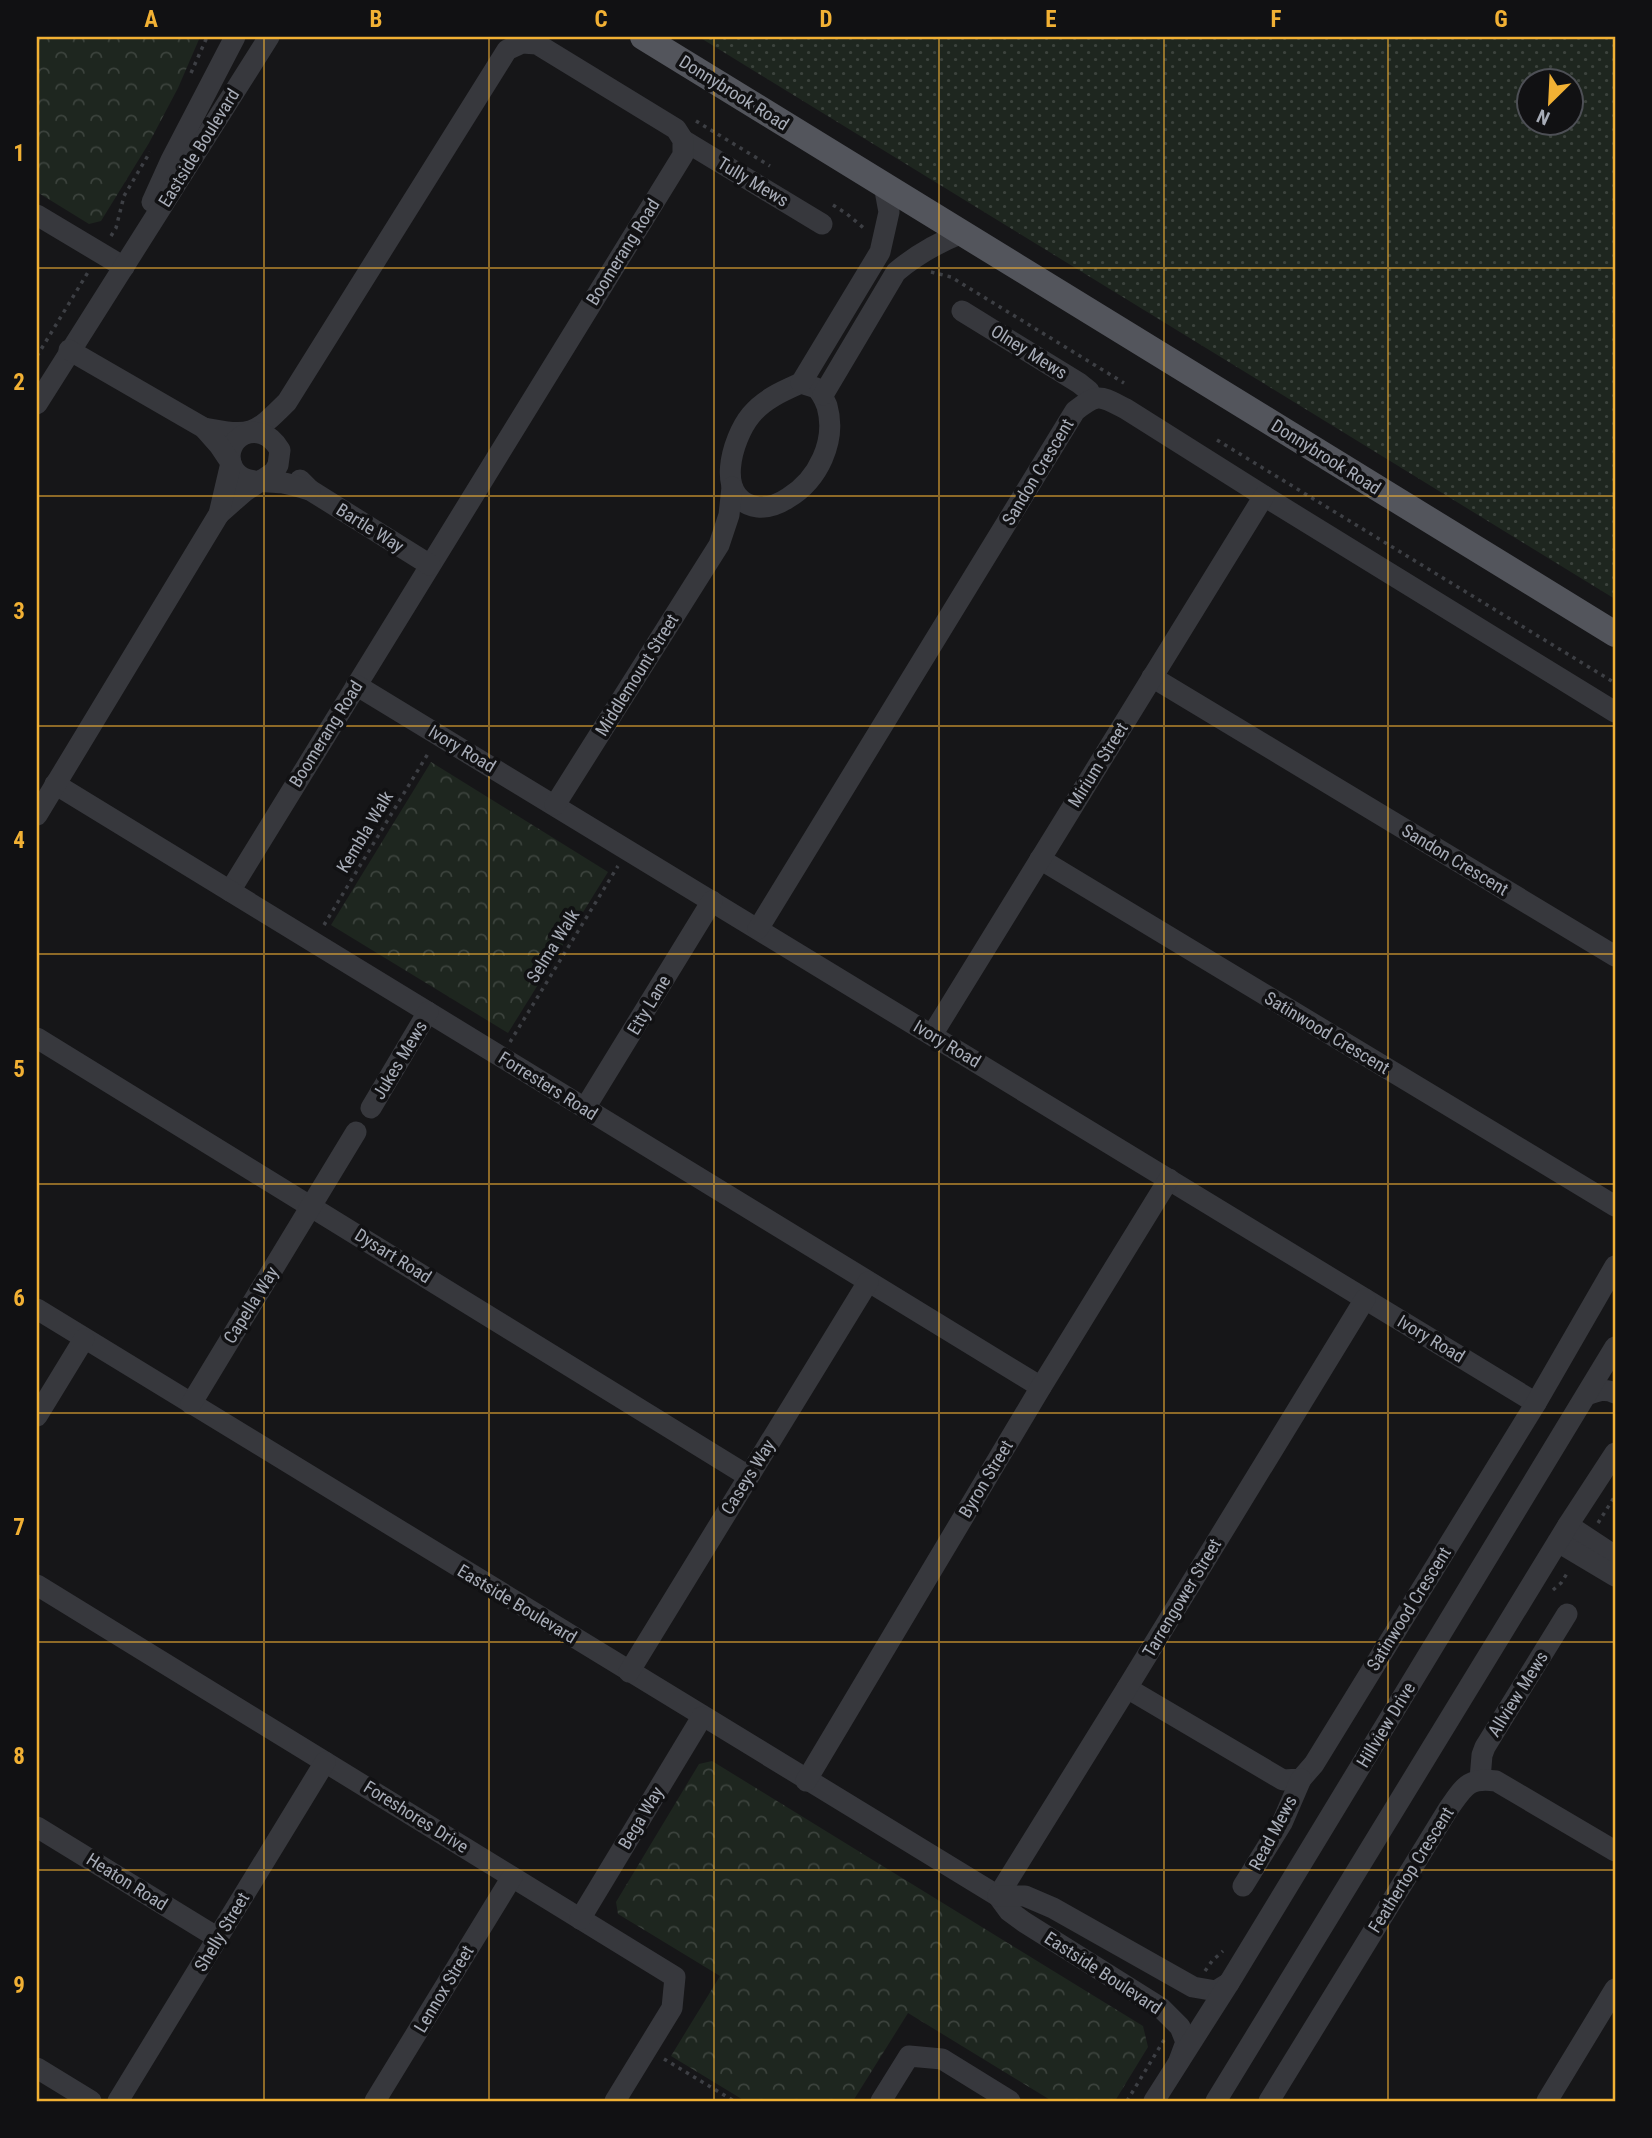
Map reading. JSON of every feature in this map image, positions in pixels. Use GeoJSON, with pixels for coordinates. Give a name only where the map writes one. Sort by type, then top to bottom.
{"type":"FeatureCollection","features":[{"type":"Feature","properties":{"kind":"main road","name":"Donnybrook Road"},"geometry":{"type":"LineString","coordinates":[[643,37],[1615,634]]}},
{"type":"Feature","properties":{"kind":"main road","name":"Donnybrook Road"},"geometry":{"type":"LineString","coordinates":[[825,148],[866,158],[1008,245],[1036,279]]}},
{"type":"Feature","properties":{"kind":"street","name":"Eastside Boulevard"},"geometry":{"type":"LineString","coordinates":[[127,263],[171,160],[235,37]]}},
{"type":"Feature","properties":{"kind":"street","name":"Eastside Boulevard"},"geometry":{"type":"LineString","coordinates":[[37,404],[269,37]]}},
{"type":"Feature","properties":{"kind":"street"},"geometry":{"type":"LineString","coordinates":[[37,815],[219,514],[234,443],[239,437],[265,424],[287,402],[507,50],[517,40],[537,44],[676,129],[683,140]]}},
{"type":"Feature","properties":{"kind":"street","name":"Tully Mews"},"geometry":{"type":"LineString","coordinates":[[683,140],[822,224]]}},
{"type":"Feature","properties":{"kind":"street","name":"Boomerang Road"},"geometry":{"type":"LineString","coordinates":[[230,891],[683,155],[683,140]]}},
{"type":"Feature","properties":{"kind":"street"},"geometry":{"type":"LineString","coordinates":[[801,383],[814,387],[823,395],[830,422],[822,459],[811,479],[799,492],[771,507],[747,504],[738,497],[732,487],[730,465],[735,445],[752,414],[773,397],[801,383],[880,252],[889,212],[884,184]]}},
{"type":"Feature","properties":{"kind":"street"},"geometry":{"type":"LineString","coordinates":[[37,215],[100,253],[127,263]]}},
{"type":"Feature","properties":{"kind":"street"},"geometry":{"type":"LineString","coordinates":[[823,395],[896,272],[911,259],[938,243],[962,233]]}},
{"type":"Feature","properties":{"kind":"street","name":"Olney Mews"},"geometry":{"type":"LineString","coordinates":[[962,311],[1079,383],[1089,391],[1091,398]]}},
{"type":"Feature","properties":{"kind":"street"},"geometry":{"type":"LineString","coordinates":[[69,350],[204,428],[226,433],[263,433],[270,437],[292,472],[310,490]]}},
{"type":"Feature","properties":{"kind":"street"},"geometry":{"type":"LineString","coordinates":[[1091,398],[1104,398],[1126,409],[1615,712]]}},
{"type":"Feature","properties":{"kind":"street","name":"Sandon Crescent"},"geometry":{"type":"LineString","coordinates":[[758,929],[1075,411],[1091,398]]}},
{"type":"Feature","properties":{"kind":"street"},"geometry":{"type":"LineString","coordinates":[[219,514],[274,472],[278,465],[279,432],[287,402]]}},
{"type":"Feature","properties":{"kind":"street"},"geometry":{"type":"LineString","coordinates":[[204,428],[219,445],[237,474],[244,479],[285,483],[310,490]]}},
{"type":"Feature","properties":{"kind":"street","name":"Middlemount Street"},"geometry":{"type":"LineString","coordinates":[[555,805],[719,545],[729,515],[732,487]]}},
{"type":"Feature","properties":{"kind":"street","name":"Bartle Way"},"geometry":{"type":"LineString","coordinates":[[310,490],[430,565]]}},
{"type":"Feature","properties":{"kind":"street","name":"Mirium Street"},"geometry":{"type":"LineString","coordinates":[[932,1035],[1264,496]]}},
{"type":"Feature","properties":{"kind":"street","name":"Middlemount Street"},"geometry":{"type":"LineString","coordinates":[[719,545],[743,522],[771,507]]}},
{"type":"Feature","properties":{"kind":"street","name":"Sandon Crescent"},"geometry":{"type":"LineString","coordinates":[[1152,677],[1615,956]]}},
{"type":"Feature","properties":{"kind":"street","name":"Ivory Road"},"geometry":{"type":"LineString","coordinates":[[356,685],[1536,1403]]}},
{"type":"Feature","properties":{"kind":"street","name":"Forresters Road"},"geometry":{"type":"LineString","coordinates":[[55,784],[1041,1387]]}},
{"type":"Feature","properties":{"kind":"street","name":"Satinwood Crescent"},"geometry":{"type":"LineString","coordinates":[[1040,859],[1615,1206]]}},
{"type":"Feature","properties":{"kind":"street","name":"Etty Lane"},"geometry":{"type":"LineString","coordinates":[[585,1108],[712,901]]}},
{"type":"Feature","properties":{"kind":"street","name":"Jukes Mews"},"geometry":{"type":"LineString","coordinates":[[371,1108],[428,1012]]}},
{"type":"Feature","properties":{"kind":"street","name":"Dysart Road"},"geometry":{"type":"LineString","coordinates":[[37,1038],[748,1476]]}},
{"type":"Feature","properties":{"kind":"street","name":"Capella Way"},"geometry":{"type":"LineString","coordinates":[[191,1404],[356,1132]]}},
{"type":"Feature","properties":{"kind":"street","name":"Byron Street"},"geometry":{"type":"LineString","coordinates":[[806,1781],[1041,1387],[1170,1179]]}},
{"type":"Feature","properties":{"kind":"street","name":"Satinwood Crescent"},"geometry":{"type":"LineString","coordinates":[[1301,1779],[1314,1764],[1536,1403],[1615,1266]]}},
{"type":"Feature","properties":{"kind":"street","name":"Caseys Way"},"geometry":{"type":"LineString","coordinates":[[629,1672],[868,1282]]}},
{"type":"Feature","properties":{"kind":"street","name":"Tarrengower Street"},"geometry":{"type":"LineString","coordinates":[[998,1896],[1365,1298]]}},
{"type":"Feature","properties":{"kind":"street","name":"Eastside Boulevard"},"geometry":{"type":"LineString","coordinates":[[37,1310],[998,1896],[1009,1911],[1024,1922],[1161,2008],[1180,2027],[1186,2042],[1179,2061]]}},
{"type":"Feature","properties":{"kind":"street"},"geometry":{"type":"LineString","coordinates":[[37,1416],[84,1339]]}},
{"type":"Feature","properties":{"kind":"street","name":"Hillview Drive"},"geometry":{"type":"LineString","coordinates":[[1154,2101],[1229,1983],[1615,1348]]}},
{"type":"Feature","properties":{"kind":"street"},"geometry":{"type":"LineString","coordinates":[[1587,1395],[1610,1390],[1615,1393]]}},
{"type":"Feature","properties":{"kind":"street"},"geometry":{"type":"LineString","coordinates":[[1216,2101],[1563,1533],[1615,1453]]}},
{"type":"Feature","properties":{"kind":"street"},"geometry":{"type":"LineString","coordinates":[[1563,1533],[1615,1556]]}},
{"type":"Feature","properties":{"kind":"street"},"geometry":{"type":"LineString","coordinates":[[1563,1533],[1615,1576]]}},
{"type":"Feature","properties":{"kind":"street","name":"Foreshores Drive"},"geometry":{"type":"LineString","coordinates":[[37,1585],[674,1977],[672,2008],[615,2101]]}},
{"type":"Feature","properties":{"kind":"street","name":"Allview Mews"},"geometry":{"type":"LineString","coordinates":[[1480,1779],[1485,1747],[1567,1614]]}},
{"type":"Feature","properties":{"kind":"street"},"geometry":{"type":"LineString","coordinates":[[1127,1688],[1283,1780],[1301,1779]]}},
{"type":"Feature","properties":{"kind":"street","name":"Bega Way"},"geometry":{"type":"LineString","coordinates":[[580,1919],[702,1717]]}},
{"type":"Feature","properties":{"kind":"street","name":"Shelly Street"},"geometry":{"type":"LineString","coordinates":[[118,2101],[325,1762]]}},
{"type":"Feature","properties":{"kind":"street","name":"Read Mews"},"geometry":{"type":"LineString","coordinates":[[1244,1886],[1282,1822],[1301,1779]]}},
{"type":"Feature","properties":{"kind":"street"},"geometry":{"type":"LineString","coordinates":[[1480,1779],[1496,1781],[1615,1851]]}},
{"type":"Feature","properties":{"kind":"street","name":"Feathertop Crescent"},"geometry":{"type":"LineString","coordinates":[[1269,2101],[1449,1808],[1464,1787],[1480,1779]]}},
{"type":"Feature","properties":{"kind":"street","name":"Heaton Road"},"geometry":{"type":"LineString","coordinates":[[37,1827],[218,1938]]}},
{"type":"Feature","properties":{"kind":"street","name":"Lennox Street"},"geometry":{"type":"LineString","coordinates":[[375,2101],[512,1877]]}},
{"type":"Feature","properties":{"kind":"street","name":"Eastside Boulevard"},"geometry":{"type":"LineString","coordinates":[[998,1896],[1025,1896],[1053,1908],[1193,1987],[1216,1991],[1229,1983]]}},
{"type":"Feature","properties":{"kind":"street"},"geometry":{"type":"LineString","coordinates":[[1547,2101],[1615,1989]]}},
{"type":"Feature","properties":{"kind":"street"},"geometry":{"type":"LineString","coordinates":[[881,2101],[909,2056],[942,2059],[1010,2101]]}},
{"type":"Feature","properties":{"kind":"street"},"geometry":{"type":"LineString","coordinates":[[37,2068],[91,2101]]}},
{"type":"Feature","properties":{"kind":"path"},"geometry":{"type":"LineString","coordinates":[[187,84],[207,37]]}},
{"type":"Feature","properties":{"kind":"path"},"geometry":{"type":"LineString","coordinates":[[685,115],[778,171]]}},
{"type":"Feature","properties":{"kind":"path"},"geometry":{"type":"LineString","coordinates":[[37,356],[116,228],[124,196],[153,148]]}},
{"type":"Feature","properties":{"kind":"path"},"geometry":{"type":"LineString","coordinates":[[824,200],[847,214],[882,243]]}},
{"type":"Feature","properties":{"kind":"path"},"geometry":{"type":"LineString","coordinates":[[911,259],[933,273],[951,277],[1129,386]]}},
{"type":"Feature","properties":{"kind":"path"},"geometry":{"type":"LineString","coordinates":[[1212,437],[1615,683]]}},
{"type":"Feature","properties":{"kind":"path","name":"Kembla Walk"},"geometry":{"type":"LineString","coordinates":[[314,942],[440,736]]}},
{"type":"Feature","properties":{"kind":"path","name":"Selma Walk"},"geometry":{"type":"LineString","coordinates":[[501,1057],[628,850]]}},
{"type":"Feature","properties":{"kind":"path"},"geometry":{"type":"LineString","coordinates":[[647,2049],[734,2101]]}},
{"type":"Feature","properties":{"kind":"green space"},"geometry":{"type":"Polygon","coordinates":[[[37,37],[200,37],[178,88],[149,143],[101,221],[89,224],[37,192],[37,37]]]}},
{"type":"Feature","properties":{"kind":"green space"},"geometry":{"type":"Polygon","coordinates":[[[699,37],[1615,37],[1615,599],[699,37]]]}},
{"type":"Feature","properties":{"kind":"green space"},"geometry":{"type":"Polygon","coordinates":[[[431,762],[608,872],[508,1033],[331,925],[431,762]]]}},
{"type":"Feature","properties":{"kind":"green space"},"geometry":{"type":"Polygon","coordinates":[[[712,1761],[1143,2026],[1148,2047],[1115,2101],[1052,2101],[908,2013],[853,2101],[745,2101],[671,2056],[720,1976],[618,1914],[616,1902],[699,1764],[712,1761]]]}}]}
